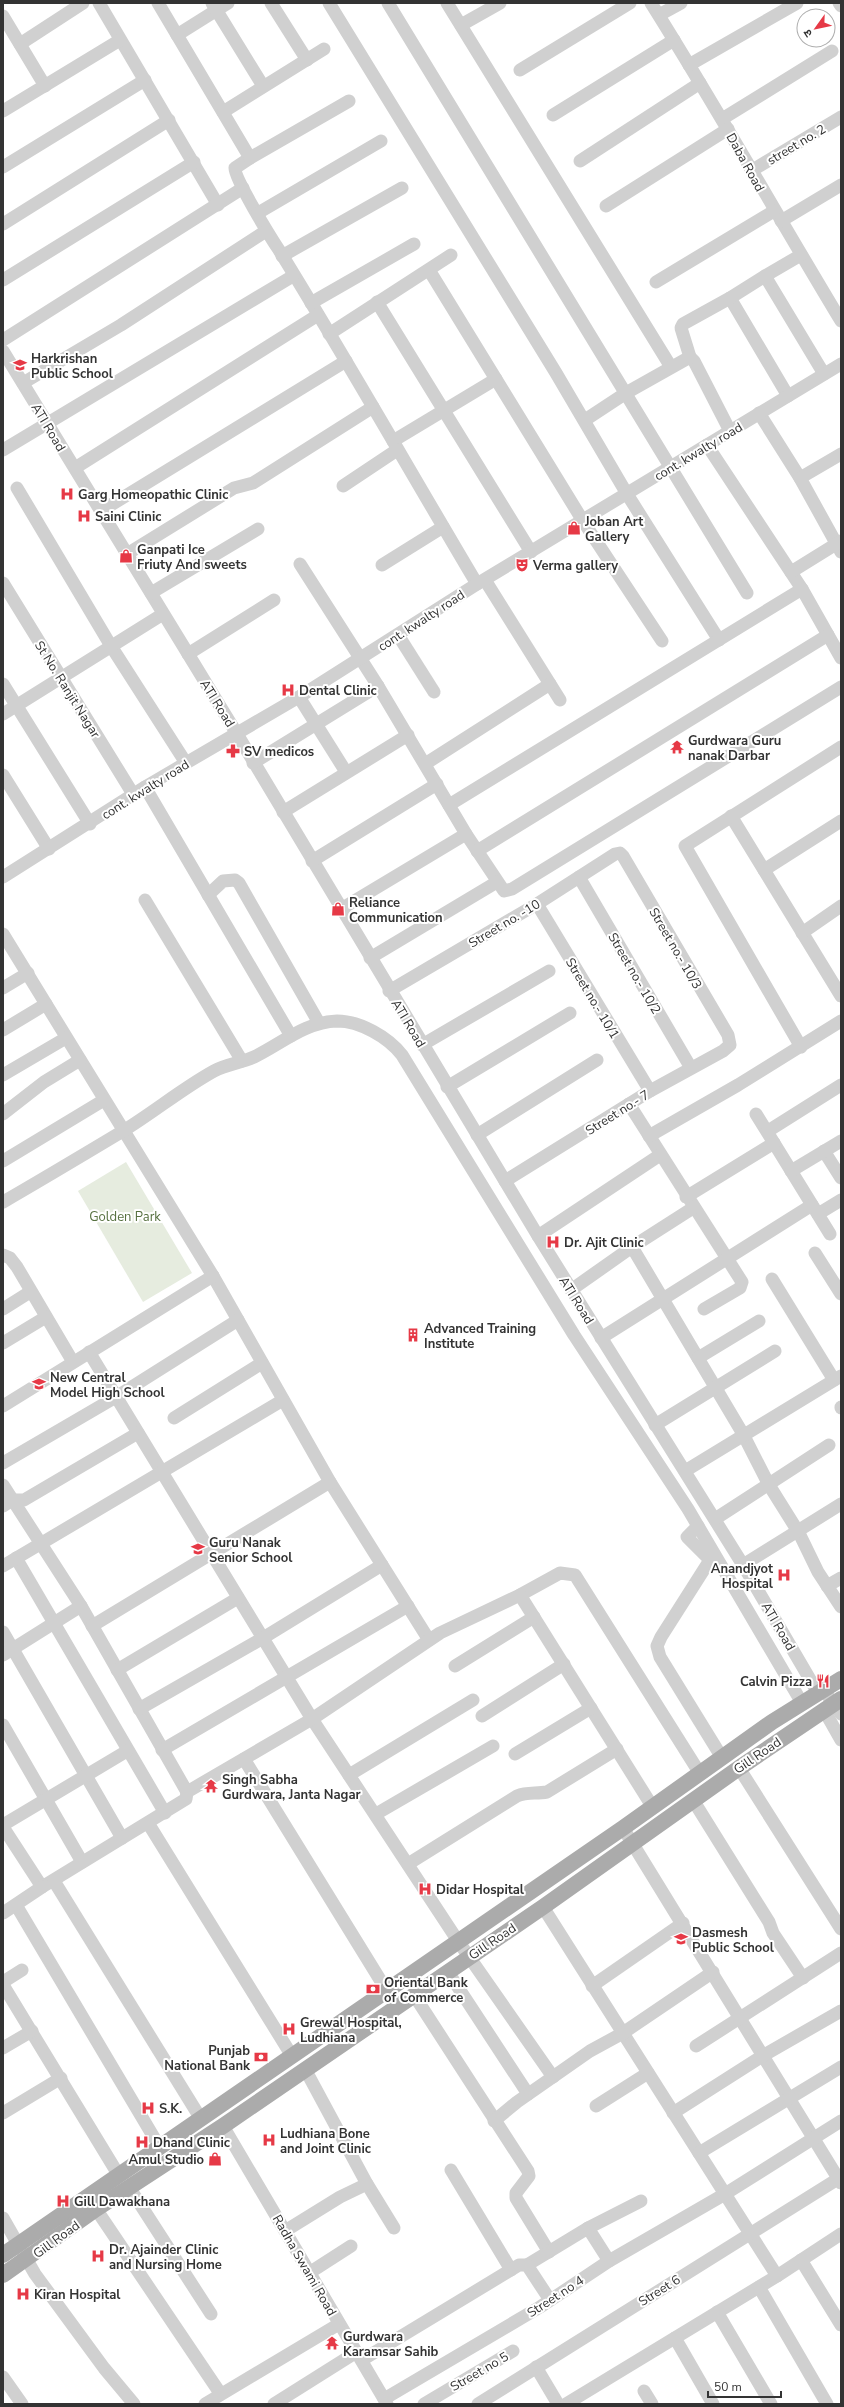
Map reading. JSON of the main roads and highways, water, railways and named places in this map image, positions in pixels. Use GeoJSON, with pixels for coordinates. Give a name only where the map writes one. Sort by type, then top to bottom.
{"type":"FeatureCollection","features":[{"type":"Feature","properties":{"kind":"main road","name":"Gill Road"},"geometry":{"type":"LineString","coordinates":[[3,2254],[623,1828],[720,1756],[841,1679]]}},
{"type":"Feature","properties":{"kind":"main road","name":"Gill Road"},"geometry":{"type":"LineString","coordinates":[[3,2276],[28,2260],[96,2209],[223,2126],[448,1972],[469,1956],[543,1907],[739,1768],[835,1707]]}},
{"type":"Feature","properties":{"kind":"place","name":"Harkrishan Public School"},"geometry":{"type":"Point","coordinates":[20,365]}},
{"type":"Feature","properties":{"kind":"place","name":"Garg Homeopathic Clinic"},"geometry":{"type":"Point","coordinates":[67,494]}},
{"type":"Feature","properties":{"kind":"place","name":"Saini Clinic"},"geometry":{"type":"Point","coordinates":[84,516]}},
{"type":"Feature","properties":{"kind":"place","name":"Joban Art Gallery"},"geometry":{"type":"Point","coordinates":[574,528]}},
{"type":"Feature","properties":{"kind":"place","name":"Ganpati Ice Friuty And sweets"},"geometry":{"type":"Point","coordinates":[126,556]}},
{"type":"Feature","properties":{"kind":"place","name":"Verma gallery"},"geometry":{"type":"Point","coordinates":[522,565]}},
{"type":"Feature","properties":{"kind":"place","name":"Dental Clinic"},"geometry":{"type":"Point","coordinates":[288,690]}},
{"type":"Feature","properties":{"kind":"place","name":"Gurdwara Guru nanak Darbar"},"geometry":{"type":"Point","coordinates":[677,747]}},
{"type":"Feature","properties":{"kind":"place","name":"SV medicos"},"geometry":{"type":"Point","coordinates":[233,751]}},
{"type":"Feature","properties":{"kind":"place","name":"Reliance Communication"},"geometry":{"type":"Point","coordinates":[338,909]}},
{"type":"Feature","properties":{"kind":"place","name":"Dr. Ajit Clinic"},"geometry":{"type":"Point","coordinates":[553,1242]}},
{"type":"Feature","properties":{"kind":"place","name":"Advanced Training Institute"},"geometry":{"type":"Point","coordinates":[413,1335]}},
{"type":"Feature","properties":{"kind":"place","name":"New Central Model High School"},"geometry":{"type":"Point","coordinates":[39,1384]}},
{"type":"Feature","properties":{"kind":"place","name":"Guru Nanak Senior School"},"geometry":{"type":"Point","coordinates":[198,1549]}},
{"type":"Feature","properties":{"kind":"place","name":"Anandjyot Hospital"},"geometry":{"type":"Point","coordinates":[784,1575]}},
{"type":"Feature","properties":{"kind":"place","name":"Calvin Pizza"},"geometry":{"type":"Point","coordinates":[823,1681]}},
{"type":"Feature","properties":{"kind":"place","name":"Singh Sabha Gurdwara, Janta Nagar"},"geometry":{"type":"Point","coordinates":[211,1786]}},
{"type":"Feature","properties":{"kind":"place","name":"Didar Hospital"},"geometry":{"type":"Point","coordinates":[425,1889]}},
{"type":"Feature","properties":{"kind":"place","name":"Dasmesh Public School"},"geometry":{"type":"Point","coordinates":[681,1939]}},
{"type":"Feature","properties":{"kind":"place","name":"Oriental Bank of Commerce"},"geometry":{"type":"Point","coordinates":[373,1989]}},
{"type":"Feature","properties":{"kind":"place","name":"Grewal Hospital, Ludhiana"},"geometry":{"type":"Point","coordinates":[289,2029]}},
{"type":"Feature","properties":{"kind":"place","name":"Punjab National Bank"},"geometry":{"type":"Point","coordinates":[261,2057]}},
{"type":"Feature","properties":{"kind":"place","name":"S.K."},"geometry":{"type":"Point","coordinates":[148,2108]}},
{"type":"Feature","properties":{"kind":"place","name":"Ludhiana Bone and Joint Clinic"},"geometry":{"type":"Point","coordinates":[269,2140]}},
{"type":"Feature","properties":{"kind":"place","name":"Dhand Clinic"},"geometry":{"type":"Point","coordinates":[142,2142]}},
{"type":"Feature","properties":{"kind":"place","name":"Amul Studio"},"geometry":{"type":"Point","coordinates":[215,2159]}},
{"type":"Feature","properties":{"kind":"place","name":"Gill Dawakhana"},"geometry":{"type":"Point","coordinates":[63,2201]}},
{"type":"Feature","properties":{"kind":"place","name":"Dr. Ajainder Clinic and Nursing Home"},"geometry":{"type":"Point","coordinates":[98,2256]}},
{"type":"Feature","properties":{"kind":"place","name":"Kiran Hospital"},"geometry":{"type":"Point","coordinates":[23,2294]}},
{"type":"Feature","properties":{"kind":"place","name":"Gurdwara Karamsar Sahib"},"geometry":{"type":"Point","coordinates":[332,2343]}},
{"type":"Feature","properties":{"kind":"park label","name":"Golden Park"},"geometry":{"type":"Point","coordinates":[125,1216]}}]}
